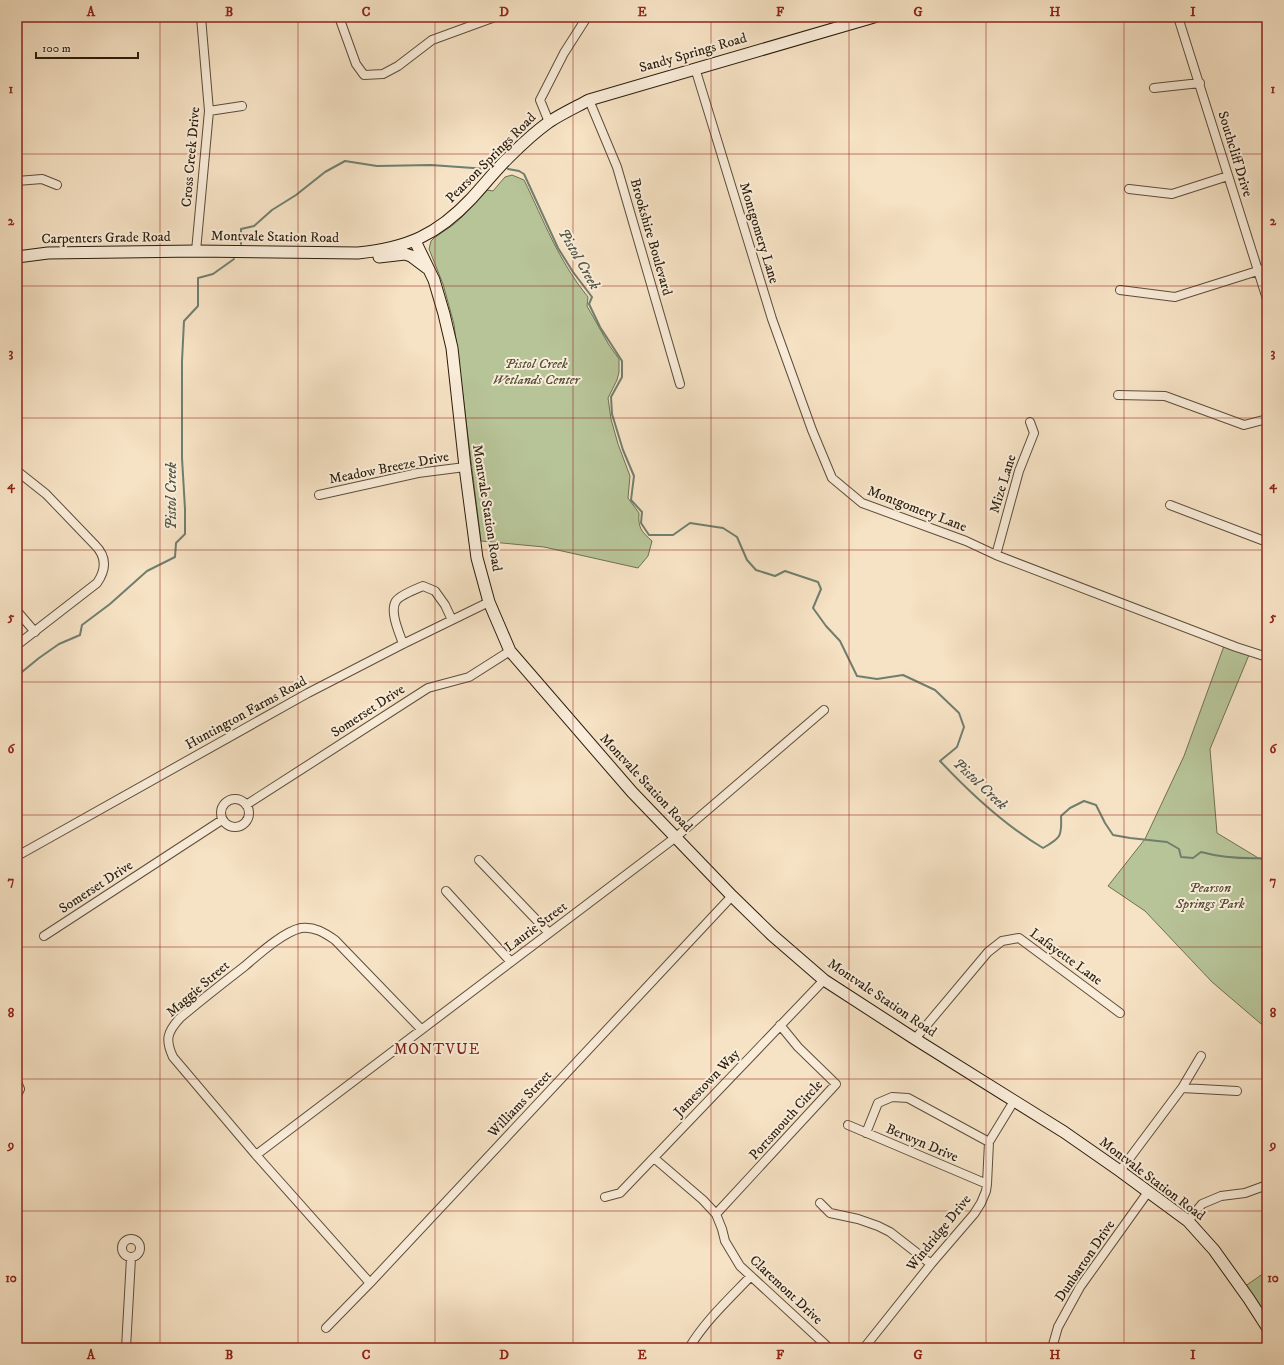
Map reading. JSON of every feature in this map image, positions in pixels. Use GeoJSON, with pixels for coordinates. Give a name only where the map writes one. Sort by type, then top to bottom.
{"type":"FeatureCollection","features":[{"type":"Feature","properties":{"kind":"street","name":"Cross Creek Drive"},"geometry":{"type":"LineString","coordinates":[[196,251],[209,111],[201,17]]}},
{"type":"Feature","properties":{"kind":"street"},"geometry":{"type":"LineString","coordinates":[[339,17],[356,64],[364,75],[383,74],[398,66],[432,40],[495,17]]}},
{"type":"Feature","properties":{"kind":"street","name":"Pearson Springs Road"},"geometry":{"type":"LineString","coordinates":[[415,241],[455,215],[508,158],[549,122],[540,100],[564,53],[587,17]]}},
{"type":"Feature","properties":{"kind":"street","name":"Sandy Springs Road"},"geometry":{"type":"LineString","coordinates":[[549,122],[589,100],[874,17]]}},
{"type":"Feature","properties":{"kind":"street","name":"Southcliff Drive"},"geometry":{"type":"LineString","coordinates":[[1178,17],[1267,299]]}},
{"type":"Feature","properties":{"kind":"street","name":"Montgomery Lane"},"geometry":{"type":"LineString","coordinates":[[695,68],[772,318],[812,430],[832,478],[862,503],[966,541],[996,555],[1229,644],[1267,657]]}},
{"type":"Feature","properties":{"kind":"street"},"geometry":{"type":"LineString","coordinates":[[1154,88],[1200,83]]}},
{"type":"Feature","properties":{"kind":"street","name":"Brookshire Boulevard"},"geometry":{"type":"LineString","coordinates":[[589,100],[617,167],[680,384]]}},
{"type":"Feature","properties":{"kind":"street"},"geometry":{"type":"LineString","coordinates":[[209,111],[242,106]]}},
{"type":"Feature","properties":{"kind":"street"},"geometry":{"type":"LineString","coordinates":[[1129,189],[1172,194],[1228,176]]}},
{"type":"Feature","properties":{"kind":"street"},"geometry":{"type":"LineString","coordinates":[[17,181],[42,179],[57,184]]}},
{"type":"Feature","properties":{"kind":"street","name":"Montvale Station Road"},"geometry":{"type":"LineString","coordinates":[[196,251],[358,253],[381,250],[415,241],[434,280],[452,348],[477,558],[489,602],[510,651],[632,792],[732,896],[772,935],[824,980],[1064,1132],[1188,1221],[1214,1250],[1267,1327]]}},
{"type":"Feature","properties":{"kind":"street","name":"Carpenters Grade Road"},"geometry":{"type":"LineString","coordinates":[[17,257],[48,253],[196,251]]}},
{"type":"Feature","properties":{"kind":"street"},"geometry":{"type":"LineString","coordinates":[[358,253],[380,257],[405,254],[411,256],[429,269]]}},
{"type":"Feature","properties":{"kind":"street"},"geometry":{"type":"LineString","coordinates":[[1120,290],[1175,297],[1267,268]]}},
{"type":"Feature","properties":{"kind":"street"},"geometry":{"type":"LineString","coordinates":[[1118,395],[1165,396],[1244,425],[1267,419]]}},
{"type":"Feature","properties":{"kind":"street","name":"Mize Lane"},"geometry":{"type":"LineString","coordinates":[[996,555],[1019,470],[1034,433],[1030,422]]}},
{"type":"Feature","properties":{"kind":"street","name":"Meadow Breeze Drive"},"geometry":{"type":"LineString","coordinates":[[319,495],[418,473],[465,467]]}},
{"type":"Feature","properties":{"kind":"street"},"geometry":{"type":"LineString","coordinates":[[17,471],[46,494],[102,551],[104,561],[103,575],[97,583],[17,645]]}},
{"type":"Feature","properties":{"kind":"street"},"geometry":{"type":"LineString","coordinates":[[1170,505],[1267,542]]}},
{"type":"Feature","properties":{"kind":"street"},"geometry":{"type":"LineString","coordinates":[[403,644],[393,611],[396,602],[406,594],[423,586],[435,591],[445,605],[452,620]]}},
{"type":"Feature","properties":{"kind":"street","name":"Huntington Farms Road"},"geometry":{"type":"LineString","coordinates":[[19,855],[302,697],[403,644],[489,602]]}},
{"type":"Feature","properties":{"kind":"street"},"geometry":{"type":"LineString","coordinates":[[17,611],[35,632]]}},
{"type":"Feature","properties":{"kind":"street","name":"Somerset Drive"},"geometry":{"type":"LineString","coordinates":[[246,805],[428,688],[469,677],[510,651]]}},
{"type":"Feature","properties":{"kind":"street","name":"Laurie Street"},"geometry":{"type":"LineString","coordinates":[[256,1154],[676,837],[824,710]]}},
{"type":"Feature","properties":{"kind":"street"},"geometry":{"type":"LineString","coordinates":[[234,799],[241,800],[246,805],[249,812],[247,820],[242,825],[235,827],[228,825],[222,820],[220,813],[222,806],[227,801],[234,799]]}},
{"type":"Feature","properties":{"kind":"street","name":"Somerset Drive"},"geometry":{"type":"LineString","coordinates":[[44,936],[222,820]]}},
{"type":"Feature","properties":{"kind":"street"},"geometry":{"type":"LineString","coordinates":[[479,860],[549,933]]}},
{"type":"Feature","properties":{"kind":"street"},"geometry":{"type":"LineString","coordinates":[[446,891],[511,962]]}},
{"type":"Feature","properties":{"kind":"street","name":"Williams Street"},"geometry":{"type":"LineString","coordinates":[[326,1328],[370,1283],[732,896]]}},
{"type":"Feature","properties":{"kind":"street","name":"Maggie Street"},"geometry":{"type":"LineString","coordinates":[[370,1283],[173,1057],[168,1047],[168,1037],[172,1027],[180,1018],[272,944],[302,928],[311,928],[322,931],[335,940],[421,1030]]}},
{"type":"Feature","properties":{"kind":"street","name":"Lafayette Lane"},"geometry":{"type":"LineString","coordinates":[[915,1039],[988,952],[1002,941],[1019,938],[1120,1013]]}},
{"type":"Feature","properties":{"kind":"street","name":"Jamestown Way"},"geometry":{"type":"LineString","coordinates":[[605,1197],[620,1193],[824,980]]}},
{"type":"Feature","properties":{"kind":"street","name":"Portsmouth Circle"},"geometry":{"type":"LineString","coordinates":[[716,1214],[836,1084],[798,1047],[780,1026]]}},
{"type":"Feature","properties":{"kind":"street"},"geometry":{"type":"LineString","coordinates":[[1120,1171],[1182,1088],[1201,1056]]}},
{"type":"Feature","properties":{"kind":"street"},"geometry":{"type":"LineString","coordinates":[[17,1082],[20,1089],[17,1095]]}},
{"type":"Feature","properties":{"kind":"street"},"geometry":{"type":"LineString","coordinates":[[1182,1088],[1237,1091]]}},
{"type":"Feature","properties":{"kind":"street"},"geometry":{"type":"LineString","coordinates":[[866,1133],[878,1103],[892,1097],[908,1098],[989,1142]]}},
{"type":"Feature","properties":{"kind":"street","name":"Windridge Drive"},"geometry":{"type":"LineString","coordinates":[[864,1348],[930,1264],[974,1214],[981,1203],[987,1184],[989,1142],[1014,1101]]}},
{"type":"Feature","properties":{"kind":"street","name":"Berwyn Drive"},"geometry":{"type":"LineString","coordinates":[[848,1125],[987,1184]]}},
{"type":"Feature","properties":{"kind":"street","name":"Claremont Drive"},"geometry":{"type":"LineString","coordinates":[[654,1158],[703,1200],[716,1214],[725,1241],[740,1266],[829,1348]]}},
{"type":"Feature","properties":{"kind":"street"},"geometry":{"type":"LineString","coordinates":[[1188,1221],[1202,1204],[1221,1196],[1245,1193],[1267,1185]]}},
{"type":"Feature","properties":{"kind":"street","name":"Dunbarton Drive"},"geometry":{"type":"LineString","coordinates":[[1052,1348],[1058,1327],[1080,1287],[1148,1192]]}},
{"type":"Feature","properties":{"kind":"street"},"geometry":{"type":"LineString","coordinates":[[820,1203],[830,1213],[858,1219],[890,1232],[930,1264]]}},
{"type":"Feature","properties":{"kind":"street"},"geometry":{"type":"LineString","coordinates":[[126,1348],[131,1258]]}},
{"type":"Feature","properties":{"kind":"street"},"geometry":{"type":"LineString","coordinates":[[689,1348],[696,1336],[715,1313],[751,1276]]}},
{"type":"Feature","properties":{"kind":"green space","name":"Pistol Creek Wetlands Center"},"geometry":{"type":"Polygon","coordinates":[[[512,175],[524,180],[560,255],[577,283],[588,297],[587,306],[609,345],[619,359],[619,372],[617,380],[608,398],[611,419],[618,444],[630,476],[628,498],[639,513],[641,529],[652,541],[648,556],[638,568],[544,547],[481,541],[454,324],[443,284],[429,249],[431,241],[462,217],[487,190],[493,191],[505,177],[512,175]]]}},
{"type":"Feature","properties":{"kind":"green space","name":"Pearson Springs Park"},"geometry":{"type":"Polygon","coordinates":[[[1224,646],[1249,655],[1210,749],[1217,833],[1260,859],[1267,857],[1267,1029],[1212,982],[1145,911],[1108,886],[1145,839],[1184,756],[1224,646]]]}},
{"type":"Feature","properties":{"kind":"green space"},"geometry":{"type":"Polygon","coordinates":[[[1267,1271],[1267,1327],[1241,1289],[1267,1271]]]}},
{"type":"Feature","properties":{"kind":"waterway","name":"Pistol Creek"},"geometry":{"type":"LineString","coordinates":[[241,244],[241,229],[254,226],[272,210],[296,195],[325,172],[345,161],[377,166],[431,165],[487,169]]}},
{"type":"Feature","properties":{"kind":"waterway","name":"Pistol Creek"},"geometry":{"type":"LineString","coordinates":[[508,169],[519,171],[524,174],[558,248],[573,272],[592,297],[589,304],[600,327],[622,361],[622,377],[611,397],[612,414],[623,450],[634,476],[631,500],[642,512],[641,523],[649,535],[673,535],[690,523],[723,528],[737,537],[747,560],[756,570],[775,576],[785,571],[818,582],[821,589],[813,608],[826,626],[840,641],[857,676],[877,679],[903,675],[935,690],[959,713],[964,727],[957,747],[940,761],[1001,819],[1043,848],[1054,842],[1059,836],[1061,816],[1070,808],[1084,801],[1096,805],[1113,835],[1167,842],[1179,849],[1181,857],[1193,858],[1201,852],[1234,858],[1267,858]]}},
{"type":"Feature","properties":{"kind":"waterway","name":"Pistol Creek"},"geometry":{"type":"LineString","coordinates":[[17,676],[59,644],[80,635],[82,625],[110,604],[147,571],[175,557],[176,543],[185,534],[182,458],[182,361],[184,321],[198,306],[198,278],[213,274],[234,259]]}},
{"type":"Feature","properties":{"kind":"district","name":"MONTVUE"},"geometry":{"type":"Point","coordinates":[437,1049]}}]}
